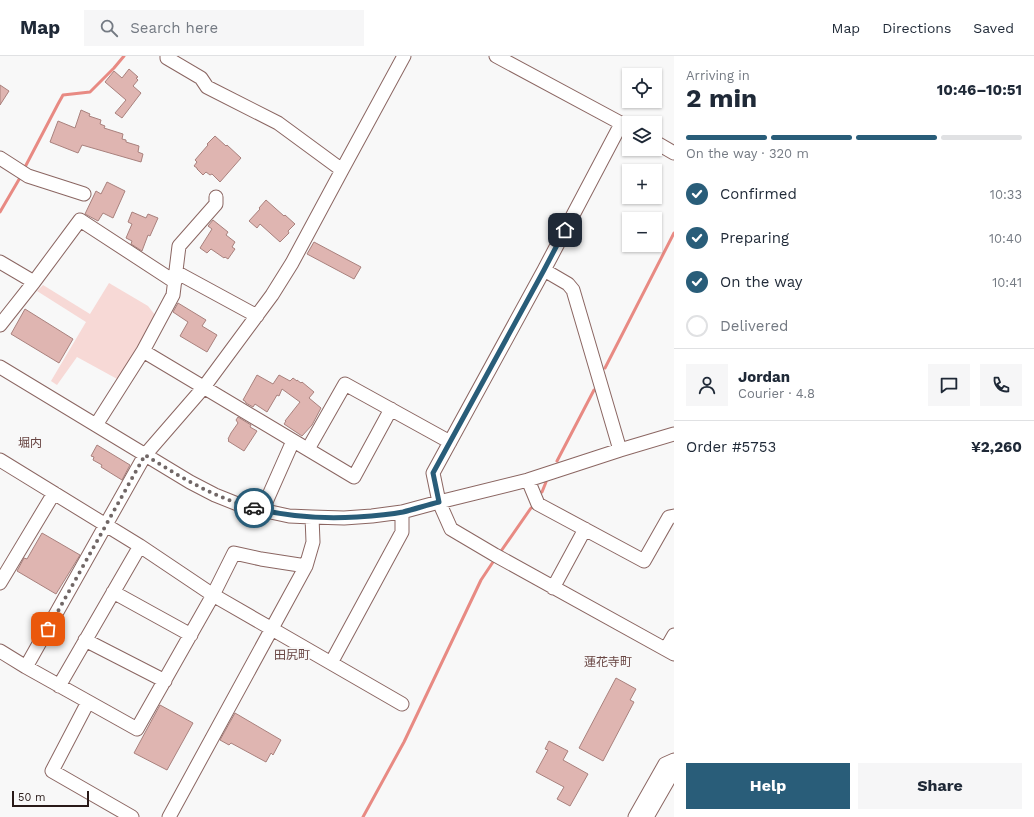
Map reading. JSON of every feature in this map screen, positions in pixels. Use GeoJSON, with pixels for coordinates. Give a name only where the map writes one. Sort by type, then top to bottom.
{"type":"FeatureCollection","features":[{"type":"Feature","properties":{"kind":"street"},"geometry":{"type":"LineString","coordinates":[[167,56],[167,58],[201,78],[207,87],[278,123],[342,170]]}},
{"type":"Feature","properties":{"kind":"street"},"geometry":{"type":"LineString","coordinates":[[26,667],[145,455],[204,387],[272,295],[292,263],[404,56]]}},
{"type":"Feature","properties":{"kind":"street"},"geometry":{"type":"LineString","coordinates":[[496,56],[622,124]]}},
{"type":"Feature","properties":{"kind":"street"},"geometry":{"type":"LineString","coordinates":[[622,131],[433,473],[439,502],[451,529],[553,588],[670,652],[674,635]]}},
{"type":"Feature","properties":{"kind":"street"},"geometry":{"type":"LineString","coordinates":[[662,146],[674,152]]}},
{"type":"Feature","properties":{"kind":"street"},"geometry":{"type":"LineString","coordinates":[[0,158],[28,176],[84,194]]}},
{"type":"Feature","properties":{"kind":"street"},"geometry":{"type":"LineString","coordinates":[[96,425],[143,351],[173,295],[179,246],[216,204],[216,197]]}},
{"type":"Feature","properties":{"kind":"street"},"geometry":{"type":"LineString","coordinates":[[0,325],[80,220],[175,277],[257,316]]}},
{"type":"Feature","properties":{"kind":"street"},"geometry":{"type":"LineString","coordinates":[[0,262],[34,282]]}},
{"type":"Feature","properties":{"kind":"street"},"geometry":{"type":"LineString","coordinates":[[544,270],[568,284],[573,290],[620,450]]}},
{"type":"Feature","properties":{"kind":"street"},"geometry":{"type":"LineString","coordinates":[[143,351],[354,477],[391,410]]}},
{"type":"Feature","properties":{"kind":"street"},"geometry":{"type":"LineString","coordinates":[[0,367],[190,482],[215,495],[240,505],[289,516],[344,518],[402,512],[528,480],[674,434]]}},
{"type":"Feature","properties":{"kind":"street"},"geometry":{"type":"LineString","coordinates":[[308,449],[345,384],[450,442]]}},
{"type":"Feature","properties":{"kind":"street"},"geometry":{"type":"LineString","coordinates":[[262,510],[293,441]]}},
{"type":"Feature","properties":{"kind":"street"},"geometry":{"type":"LineString","coordinates":[[0,460],[140,546],[213,595],[402,704]]}},
{"type":"Feature","properties":{"kind":"street"},"geometry":{"type":"LineString","coordinates":[[528,480],[538,504],[644,561],[669,517],[674,516]]}},
{"type":"Feature","properties":{"kind":"street"},"geometry":{"type":"LineString","coordinates":[[0,583],[4,567],[54,493]]}},
{"type":"Feature","properties":{"kind":"street"},"geometry":{"type":"LineString","coordinates":[[331,663],[402,532],[402,512]]}},
{"type":"Feature","properties":{"kind":"street"},"geometry":{"type":"LineString","coordinates":[[169,817],[306,566],[313,542],[312,517]]}},
{"type":"Feature","properties":{"kind":"street"},"geometry":{"type":"LineString","coordinates":[[553,588],[585,529]]}},
{"type":"Feature","properties":{"kind":"street"},"geometry":{"type":"LineString","coordinates":[[59,686],[140,546]]}},
{"type":"Feature","properties":{"kind":"street"},"geometry":{"type":"LineString","coordinates":[[0,651],[59,686],[137,729],[191,635],[234,553],[306,566]]}},
{"type":"Feature","properties":{"kind":"street"},"geometry":{"type":"LineString","coordinates":[[113,592],[191,635]]}},
{"type":"Feature","properties":{"kind":"street"},"geometry":{"type":"LineString","coordinates":[[85,640],[165,681]]}},
{"type":"Feature","properties":{"kind":"street"},"geometry":{"type":"LineString","coordinates":[[88,702],[52,771],[132,817]]}},
{"type":"Feature","properties":{"kind":"street"},"geometry":{"type":"LineString","coordinates":[[635,817],[665,764],[674,760]]}},
{"type":"Feature","properties":{"kind":"street"},"geometry":{"type":"LineString","coordinates":[[647,817],[674,770]]}},
{"type":"Feature","properties":{"kind":"shaded area"},"geometry":{"type":"Polygon","coordinates":[[[109,283],[148,306],[156,318],[119,380],[77,357],[57,385],[51,381],[86,322],[37,291],[43,285],[90,314],[109,283]]]}},
{"type":"Feature","properties":{"kind":"building"},"geometry":{"type":"Polygon","coordinates":[[[129,69],[138,77],[136,78],[138,80],[133,86],[141,93],[122,118],[115,113],[126,100],[105,82],[114,71],[122,78],[129,69]]]}},
{"type":"Feature","properties":{"kind":"building"},"geometry":{"type":"Polygon","coordinates":[[[0,85],[9,91],[0,105],[0,85]]]}},
{"type":"Feature","properties":{"kind":"building"},"geometry":{"type":"Polygon","coordinates":[[[81,110],[90,114],[89,116],[101,120],[100,124],[105,126],[104,128],[123,134],[122,139],[126,140],[126,142],[139,146],[138,152],[143,154],[141,162],[82,145],[78,153],[50,142],[58,121],[75,128],[81,110]]]}},
{"type":"Feature","properties":{"kind":"building"},"geometry":{"type":"Polygon","coordinates":[[[215,136],[241,158],[220,182],[212,174],[210,175],[206,172],[203,175],[194,166],[197,162],[195,160],[215,136]]]}},
{"type":"Feature","properties":{"kind":"building"},"geometry":{"type":"Polygon","coordinates":[[[107,182],[125,191],[113,218],[103,213],[98,221],[85,214],[96,191],[101,194],[107,182]]]}},
{"type":"Feature","properties":{"kind":"building"},"geometry":{"type":"Polygon","coordinates":[[[266,200],[295,224],[280,242],[260,224],[257,228],[249,221],[266,200]]]}},
{"type":"Feature","properties":{"kind":"building"},"geometry":{"type":"Polygon","coordinates":[[[132,212],[146,218],[148,214],[158,218],[150,236],[148,235],[142,251],[131,244],[132,241],[126,238],[132,224],[128,222],[132,212]]]}},
{"type":"Feature","properties":{"kind":"building"},"geometry":{"type":"Polygon","coordinates":[[[213,220],[228,232],[226,235],[235,242],[232,247],[235,249],[228,259],[211,249],[207,253],[200,248],[212,229],[208,226],[213,220]]]}},
{"type":"Feature","properties":{"kind":"building"},"geometry":{"type":"Polygon","coordinates":[[[314,242],[361,267],[354,279],[307,254],[314,242]]]}},
{"type":"Feature","properties":{"kind":"building"},"geometry":{"type":"Polygon","coordinates":[[[178,303],[206,320],[202,326],[217,335],[207,352],[180,336],[188,322],[173,312],[178,303]]]}},
{"type":"Feature","properties":{"kind":"building"},"geometry":{"type":"Polygon","coordinates":[[[25,309],[73,339],[59,363],[11,334],[25,309]]]}},
{"type":"Feature","properties":{"kind":"building"},"geometry":{"type":"Polygon","coordinates":[[[257,375],[273,384],[279,375],[290,381],[293,378],[301,383],[302,382],[314,392],[309,398],[321,408],[312,425],[302,436],[284,424],[300,402],[282,389],[279,396],[277,395],[267,412],[255,404],[253,407],[243,400],[257,375]]]}},
{"type":"Feature","properties":{"kind":"building"},"geometry":{"type":"Polygon","coordinates":[[[238,417],[251,425],[250,427],[257,431],[244,451],[228,441],[231,433],[238,423],[236,420],[238,417]]]}},
{"type":"Feature","properties":{"kind":"building"},"geometry":{"type":"Polygon","coordinates":[[[97,445],[130,465],[122,480],[101,467],[102,465],[93,460],[94,457],[91,456],[97,445]]]}},
{"type":"Feature","properties":{"kind":"building"},"geometry":{"type":"Polygon","coordinates":[[[42,533],[80,555],[56,594],[17,571],[24,558],[27,559],[42,533]]]}},
{"type":"Feature","properties":{"kind":"building"},"geometry":{"type":"Polygon","coordinates":[[[616,678],[636,689],[630,700],[634,702],[603,761],[579,748],[616,678]]]}},
{"type":"Feature","properties":{"kind":"building"},"geometry":{"type":"Polygon","coordinates":[[[160,705],[193,723],[167,770],[134,753],[160,705]]]}},
{"type":"Feature","properties":{"kind":"building"},"geometry":{"type":"Polygon","coordinates":[[[235,713],[281,740],[273,755],[271,753],[266,762],[231,743],[229,745],[220,740],[235,713]]]}},
{"type":"Feature","properties":{"kind":"building"},"geometry":{"type":"Polygon","coordinates":[[[549,741],[568,751],[563,760],[588,774],[570,806],[557,799],[564,787],[536,772],[548,750],[545,749],[549,741]]]}},
{"type":"Feature","properties":{"kind":"waterway"},"geometry":{"type":"LineString","coordinates":[[24,169],[63,95],[90,92],[124,56]]}},
{"type":"Feature","properties":{"kind":"waterway"},"geometry":{"type":"LineString","coordinates":[[0,212],[21,176]]}},
{"type":"Feature","properties":{"kind":"waterway"},"geometry":{"type":"LineString","coordinates":[[605,368],[674,233]]}},
{"type":"Feature","properties":{"kind":"waterway"},"geometry":{"type":"LineString","coordinates":[[557,461],[594,390]]}},
{"type":"Feature","properties":{"kind":"waterway"},"geometry":{"type":"LineString","coordinates":[[542,492],[546,482]]}},
{"type":"Feature","properties":{"kind":"waterway"},"geometry":{"type":"LineString","coordinates":[[499,554],[531,508]]}},
{"type":"Feature","properties":{"kind":"waterway"},"geometry":{"type":"LineString","coordinates":[[363,817],[404,742],[481,580],[495,559]]}},
{"type":"Feature","properties":{"kind":"way so far"},"geometry":{"type":"LineString","coordinates":[[48,629],[145,455],[202,489],[240,505],[254,508]]}},
{"type":"Feature","properties":{"kind":"district","name":"堀内"},"geometry":{"type":"Point","coordinates":[30,443]}},
{"type":"Feature","properties":{"kind":"district","name":"田尻町"},"geometry":{"type":"Point","coordinates":[292,655]}},
{"type":"Feature","properties":{"kind":"district","name":"蓮花寺町"},"geometry":{"type":"Point","coordinates":[608,662]}},
{"type":"Feature","properties":{"kind":"route"},"geometry":{"type":"LineString","coordinates":[[254,508],[289,516],[344,518],[402,512],[439,502],[433,473],[565,230]]}}]}
